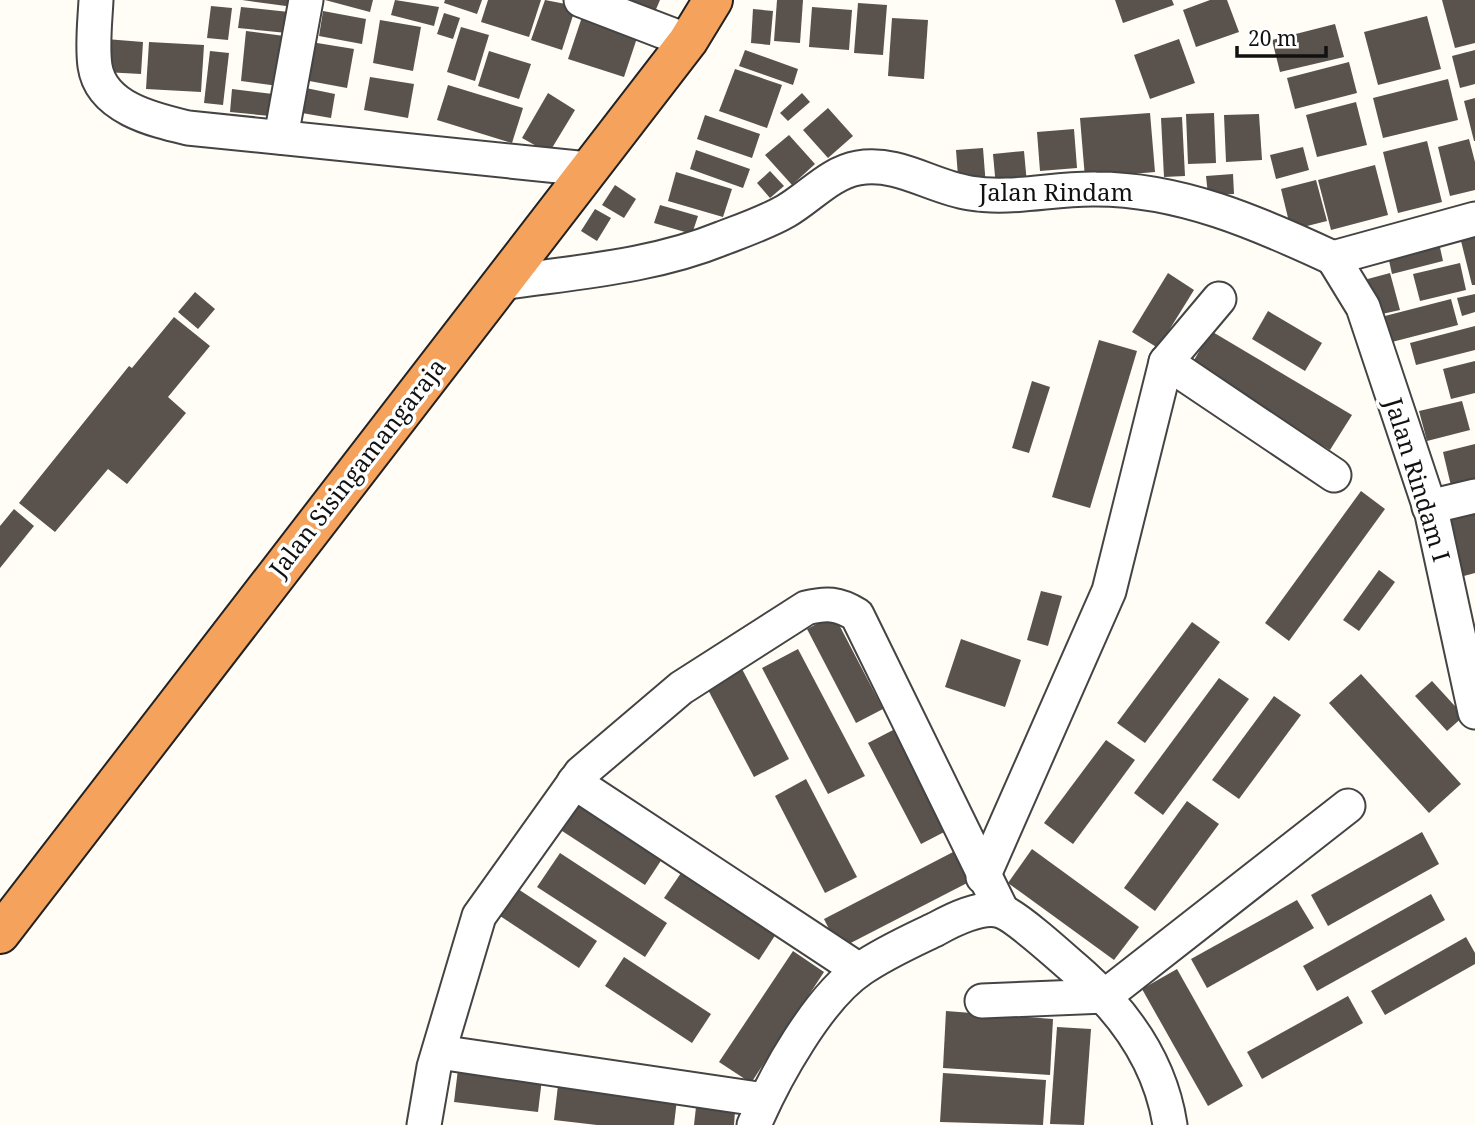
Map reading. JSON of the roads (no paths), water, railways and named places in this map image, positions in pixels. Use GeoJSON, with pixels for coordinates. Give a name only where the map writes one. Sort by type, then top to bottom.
{"type":"FeatureCollection","features":[{"type":"Feature","properties":{"kind":"highway","name":"Jalan Sisingamangaraja"},"geometry":{"type":"LineString","coordinates":[[0,934],[688,41],[713,0]]}},
{"type":"Feature","properties":{"kind":"street"},"geometry":{"type":"LineString","coordinates":[[96,0],[95,67],[108,94],[146,119],[188,128],[588,169]]}},
{"type":"Feature","properties":{"kind":"street"},"geometry":{"type":"LineString","coordinates":[[281,138],[306,0]]}},
{"type":"Feature","properties":{"kind":"street"},"geometry":{"type":"LineString","coordinates":[[581,0],[688,41]]}},
{"type":"Feature","properties":{"kind":"street","name":"Jalan Rindam"},"geometry":{"type":"LineString","coordinates":[[501,283],[653,261],[721,239],[786,211],[825,182],[855,169],[881,166],[971,194],[1003,195],[1097,189],[1165,196],[1225,212],[1333,257]]}},
{"type":"Feature","properties":{"kind":"street"},"geometry":{"type":"LineString","coordinates":[[1333,257],[1475,219]]}},
{"type":"Feature","properties":{"kind":"street","name":"Jalan Rindam I"},"geometry":{"type":"LineString","coordinates":[[1333,257],[1363,307],[1429,507],[1475,712]]}},
{"type":"Feature","properties":{"kind":"street"},"geometry":{"type":"LineString","coordinates":[[983,877],[1109,591],[1166,362],[1219,299]]}},
{"type":"Feature","properties":{"kind":"street"},"geometry":{"type":"LineString","coordinates":[[1166,362],[1334,475]]}},
{"type":"Feature","properties":{"kind":"street"},"geometry":{"type":"LineString","coordinates":[[1429,507],[1475,496]]}},
{"type":"Feature","properties":{"kind":"street"},"geometry":{"type":"LineString","coordinates":[[424,1125],[439,1052],[479,916],[580,773],[681,688],[806,608],[826,604],[842,605],[857,614],[983,877],[1002,911],[1052,949],[1105,996],[1155,1065],[1170,1125]]}},
{"type":"Feature","properties":{"kind":"street"},"geometry":{"type":"LineString","coordinates":[[574,782],[859,970]]}},
{"type":"Feature","properties":{"kind":"street"},"geometry":{"type":"LineString","coordinates":[[982,1001],[1105,996],[1348,806]]}},
{"type":"Feature","properties":{"kind":"street"},"geometry":{"type":"LineString","coordinates":[[439,1052],[759,1113],[771,1083],[829,1000],[859,970],[952,920],[986,910],[1002,911]]}}]}
